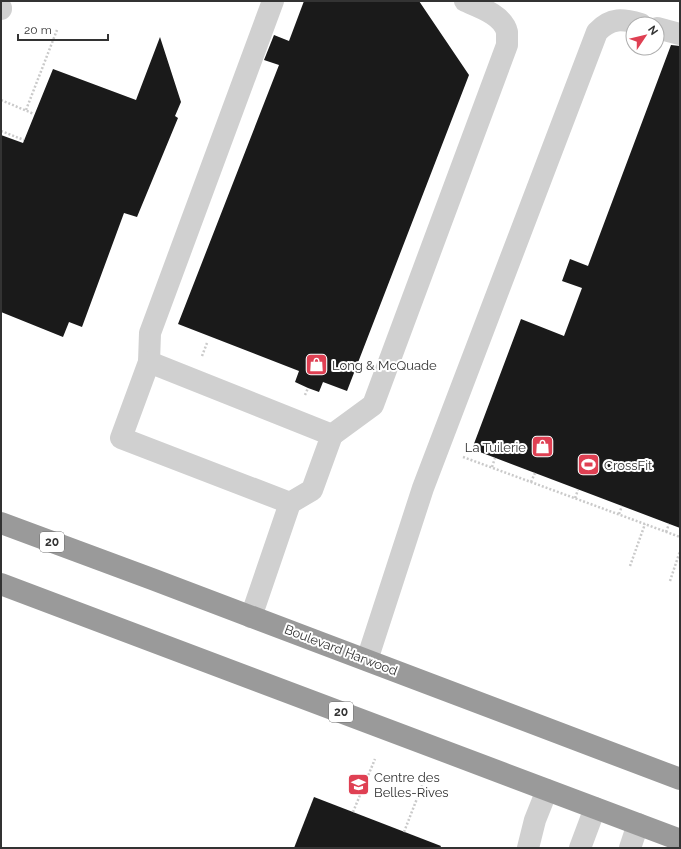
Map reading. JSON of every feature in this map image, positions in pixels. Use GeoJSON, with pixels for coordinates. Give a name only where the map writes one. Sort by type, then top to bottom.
{"type":"FeatureCollection","features":[{"type":"Feature","properties":{"kind":"highway","name":"Boulevard Harwood"},"geometry":{"type":"LineString","coordinates":[[1,523],[680,779]]}},
{"type":"Feature","properties":{"kind":"highway","name":"20"},"geometry":{"type":"LineString","coordinates":[[1,584],[680,840]]}},
{"type":"Feature","properties":{"kind":"lane"},"geometry":{"type":"LineString","coordinates":[[273,1],[150,333],[149,362],[121,438],[290,503]]}},
{"type":"Feature","properties":{"kind":"lane"},"geometry":{"type":"LineString","coordinates":[[251,617],[290,503],[312,490],[332,435],[373,405],[507,45],[506,31],[499,20],[490,12],[465,1]]}},
{"type":"Feature","properties":{"kind":"lane"},"geometry":{"type":"LineString","coordinates":[[367,660],[423,488],[597,32],[604,25],[613,21],[625,20]]}},
{"type":"Feature","properties":{"kind":"lane"},"geometry":{"type":"LineString","coordinates":[[665,30],[680,34]]}},
{"type":"Feature","properties":{"kind":"lane"},"geometry":{"type":"LineString","coordinates":[[149,362],[332,435]]}},
{"type":"Feature","properties":{"kind":"lane"},"geometry":{"type":"LineString","coordinates":[[528,848],[535,820],[547,790]]}},
{"type":"Feature","properties":{"kind":"lane"},"geometry":{"type":"LineString","coordinates":[[580,848],[595,808]]}},
{"type":"Feature","properties":{"kind":"lane"},"geometry":{"type":"LineString","coordinates":[[630,848],[638,824]]}},
{"type":"Feature","properties":{"kind":"path"},"geometry":{"type":"LineString","coordinates":[[26,110],[57,30]]}},
{"type":"Feature","properties":{"kind":"path"},"geometry":{"type":"LineString","coordinates":[[1,100],[34,114]]}},
{"type":"Feature","properties":{"kind":"path"},"geometry":{"type":"LineString","coordinates":[[1,131],[24,140]]}},
{"type":"Feature","properties":{"kind":"path"},"geometry":{"type":"LineString","coordinates":[[458,455],[680,537]]}},
{"type":"Feature","properties":{"kind":"path"},"geometry":{"type":"LineString","coordinates":[[492,467],[496,458]]}},
{"type":"Feature","properties":{"kind":"path"},"geometry":{"type":"LineString","coordinates":[[531,482],[535,473]]}},
{"type":"Feature","properties":{"kind":"path"},"geometry":{"type":"LineString","coordinates":[[575,498],[578,490]]}},
{"type":"Feature","properties":{"kind":"path"},"geometry":{"type":"LineString","coordinates":[[619,514],[622,506]]}},
{"type":"Feature","properties":{"kind":"path"},"geometry":{"type":"LineString","coordinates":[[630,566],[645,524]]}},
{"type":"Feature","properties":{"kind":"path"},"geometry":{"type":"LineString","coordinates":[[666,532],[669,524]]}},
{"type":"Feature","properties":{"kind":"path"},"geometry":{"type":"LineString","coordinates":[[670,581],[680,551]]}},
{"type":"Feature","properties":{"kind":"path"},"geometry":{"type":"LineString","coordinates":[[353,812],[375,759]]}},
{"type":"Feature","properties":{"kind":"path"},"geometry":{"type":"LineString","coordinates":[[404,832],[425,778]]}},
{"type":"Feature","properties":{"kind":"building"},"geometry":{"type":"Polygon","coordinates":[[[304,1],[419,1],[469,75],[347,391],[323,382],[319,392],[308,388],[295,382],[299,371],[178,324],[279,65],[264,60],[274,35],[289,41],[304,1]]]}},
{"type":"Feature","properties":{"kind":"building"},"geometry":{"type":"Polygon","coordinates":[[[160,37],[181,102],[175,116],[178,118],[137,217],[124,213],[82,327],[69,322],[63,337],[1,312],[1,135],[23,143],[53,69],[136,100],[160,37]]]}},
{"type":"Feature","properties":{"kind":"building"},"geometry":{"type":"Polygon","coordinates":[[[671,45],[680,46],[680,528],[472,449],[521,319],[564,336],[582,288],[562,281],[570,259],[588,266],[671,45]]]}},
{"type":"Feature","properties":{"kind":"building"},"geometry":{"type":"Polygon","coordinates":[[[314,797],[441,846],[440,848],[294,848],[314,797]]]}},
{"type":"Feature","properties":{"kind":"place","name":"Long & McQuade"},"geometry":{"type":"Point","coordinates":[317,365]}},
{"type":"Feature","properties":{"kind":"place","name":"La Tuilerie"},"geometry":{"type":"Point","coordinates":[542,447]}},
{"type":"Feature","properties":{"kind":"place","name":"CrossFit"},"geometry":{"type":"Point","coordinates":[588,465]}},
{"type":"Feature","properties":{"kind":"place","name":"Centre des Belles-Rives"},"geometry":{"type":"Point","coordinates":[359,784]}}]}
